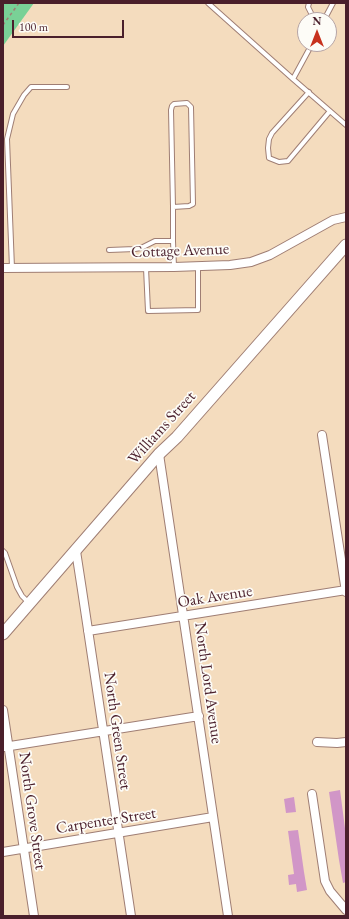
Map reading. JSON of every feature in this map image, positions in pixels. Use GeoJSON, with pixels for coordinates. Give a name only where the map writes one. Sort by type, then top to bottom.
{"type":"FeatureCollection","features":[{"type":"Feature","properties":{"kind":"street","name":"Cottage Avenue"},"geometry":{"type":"LineString","coordinates":[[3,268],[174,267],[230,265],[251,262],[270,255],[333,220],[346,217]]}},
{"type":"Feature","properties":{"kind":"street","name":"Williams Street"},"geometry":{"type":"LineString","coordinates":[[3,634],[159,454],[177,437],[346,245]]}},
{"type":"Feature","properties":{"kind":"street"},"geometry":{"type":"LineString","coordinates":[[322,435],[346,590]]}},
{"type":"Feature","properties":{"kind":"street","name":"North Lord Avenue"},"geometry":{"type":"LineString","coordinates":[[159,454],[228,916]]}},
{"type":"Feature","properties":{"kind":"street","name":"North Green Street"},"geometry":{"type":"LineString","coordinates":[[76,551],[131,916]]}},
{"type":"Feature","properties":{"kind":"street","name":"Oak Avenue"},"geometry":{"type":"LineString","coordinates":[[88,631],[346,590]]}},
{"type":"Feature","properties":{"kind":"street","name":"North Grove Street"},"geometry":{"type":"LineString","coordinates":[[3,710],[6,747],[34,916]]}},
{"type":"Feature","properties":{"kind":"street"},"geometry":{"type":"LineString","coordinates":[[6,747],[199,716]]}},
{"type":"Feature","properties":{"kind":"street"},"geometry":{"type":"LineString","coordinates":[[317,742],[346,742]]}},
{"type":"Feature","properties":{"kind":"street"},"geometry":{"type":"LineString","coordinates":[[312,794],[325,881],[330,891],[346,910]]}},
{"type":"Feature","properties":{"kind":"street","name":"Carpenter Street"},"geometry":{"type":"LineString","coordinates":[[3,852],[213,817]]}},
{"type":"Feature","properties":{"kind":"lane"},"geometry":{"type":"LineString","coordinates":[[208,3],[346,125]]}},
{"type":"Feature","properties":{"kind":"lane"},"geometry":{"type":"LineString","coordinates":[[293,79],[308,52]]}},
{"type":"Feature","properties":{"kind":"lane"},"geometry":{"type":"LineString","coordinates":[[12,268],[7,139],[13,114],[24,95],[31,88],[68,87]]}},
{"type":"Feature","properties":{"kind":"lane"},"geometry":{"type":"LineString","coordinates":[[308,92],[272,133],[268,148],[269,158],[280,162],[288,160],[330,111]]}},
{"type":"Feature","properties":{"kind":"lane"},"geometry":{"type":"LineString","coordinates":[[173,207],[189,206],[193,204],[191,107],[187,103],[174,104],[171,110],[174,267]]}},
{"type":"Feature","properties":{"kind":"lane"},"geometry":{"type":"LineString","coordinates":[[109,250],[135,249],[141,248],[156,241],[173,241]]}},
{"type":"Feature","properties":{"kind":"lane"},"geometry":{"type":"LineString","coordinates":[[146,267],[148,311],[198,310],[198,266]]}},
{"type":"Feature","properties":{"kind":"lane"},"geometry":{"type":"LineString","coordinates":[[3,551],[17,588],[22,596],[30,603]]}},
{"type":"Feature","properties":{"kind":"path"},"geometry":{"type":"LineString","coordinates":[[3,25],[19,3]]}},
{"type":"Feature","properties":{"kind":"green space"},"geometry":{"type":"Polygon","coordinates":[[[3,3],[34,3],[3,46],[3,3]]]}},
{"type":"Feature","properties":{"kind":"building"},"geometry":{"type":"Polygon","coordinates":[[[340,790],[346,836],[346,882],[343,883],[329,792],[340,790]]]}},
{"type":"Feature","properties":{"kind":"building"},"geometry":{"type":"Polygon","coordinates":[[[294,797],[296,812],[286,813],[284,799],[294,797]]]}},
{"type":"Feature","properties":{"kind":"building"},"geometry":{"type":"Polygon","coordinates":[[[298,830],[307,890],[297,892],[296,884],[289,885],[288,875],[294,874],[288,831],[298,830]]]}}]}
